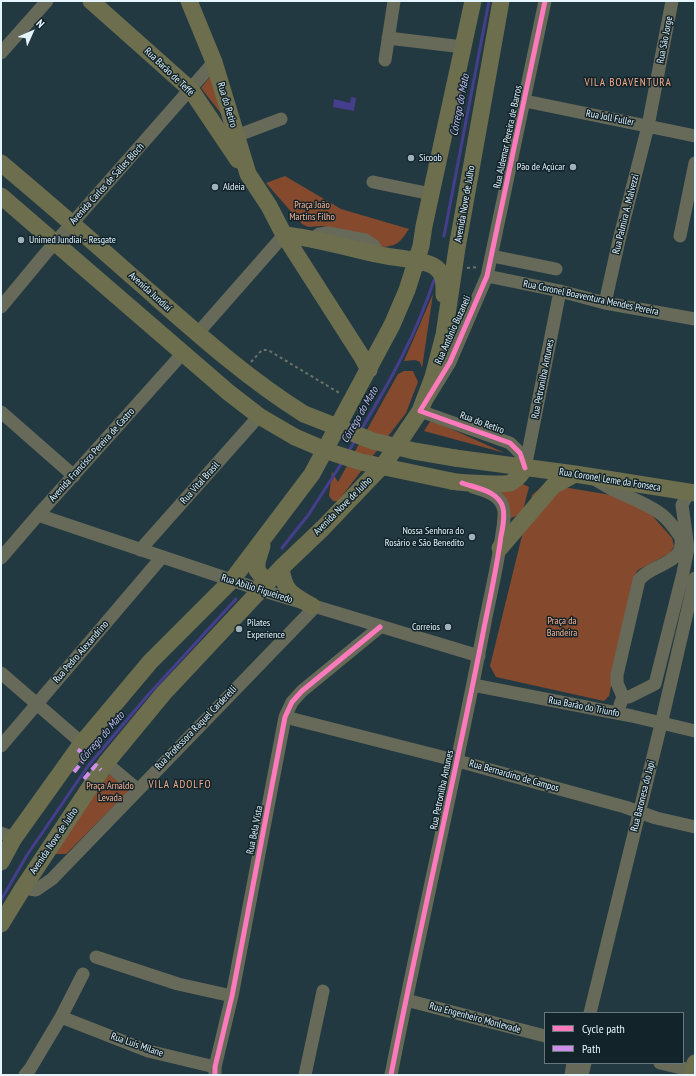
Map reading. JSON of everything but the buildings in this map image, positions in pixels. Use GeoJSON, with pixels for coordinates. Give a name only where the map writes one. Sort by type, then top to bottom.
{"type":"FeatureCollection","features":[{"type":"Feature","properties":{"kind":"main road","name":"Rua Barão de Teffé"},"geometry":{"type":"LineString","coordinates":[[92,1],[191,90],[248,174]]}},
{"type":"Feature","properties":{"kind":"main road","name":"Rua do Retiro"},"geometry":{"type":"LineString","coordinates":[[189,1],[214,62],[248,174],[269,206],[284,235],[369,370]]}},
{"type":"Feature","properties":{"kind":"main road"},"geometry":{"type":"LineString","coordinates":[[1,862],[8,836],[82,742],[150,662],[232,580],[312,474],[369,370],[392,325],[407,290],[421,246],[473,1]]}},
{"type":"Feature","properties":{"kind":"main road","name":"Avenida Nove de Julho"},"geometry":{"type":"LineString","coordinates":[[1,924],[23,888],[106,763],[163,694],[271,579],[385,464],[420,411],[433,376],[444,335],[457,248],[501,1]]}},
{"type":"Feature","properties":{"kind":"main road","name":"Avenida Jundiaí"},"geometry":{"type":"LineString","coordinates":[[1,163],[197,334],[243,372],[278,398],[304,414],[373,441],[414,452],[525,468]]}},
{"type":"Feature","properties":{"kind":"main road"},"geometry":{"type":"LineString","coordinates":[[1,196],[228,392],[259,416],[295,437],[330,452],[362,462],[456,482],[508,484],[516,479],[525,468]]}},
{"type":"Feature","properties":{"kind":"main road","name":"Rua do Retiro"},"geometry":{"type":"LineString","coordinates":[[269,206],[317,239]]}},
{"type":"Feature","properties":{"kind":"main road"},"geometry":{"type":"LineString","coordinates":[[284,235],[317,239],[380,255],[434,266],[441,272],[444,279],[444,335]]}},
{"type":"Feature","properties":{"kind":"main road"},"geometry":{"type":"LineString","coordinates":[[300,259],[317,239]]}},
{"type":"Feature","properties":{"kind":"main road","name":"Rua Coronel Leme da Fonseca"},"geometry":{"type":"LineString","coordinates":[[525,468],[583,475],[692,493]]}},
{"type":"Feature","properties":{"kind":"main road"},"geometry":{"type":"LineString","coordinates":[[500,548],[554,486],[583,475]]}},
{"type":"Feature","properties":{"kind":"main road"},"geometry":{"type":"LineString","coordinates":[[264,538],[257,562],[257,570],[263,578],[283,582],[290,594],[313,607]]}},
{"type":"Feature","properties":{"kind":"street"},"geometry":{"type":"LineString","coordinates":[[1,53],[47,1]]}},
{"type":"Feature","properties":{"kind":"street"},"geometry":{"type":"LineString","coordinates":[[385,60],[394,1]]}},
{"type":"Feature","properties":{"kind":"street","name":"Rua Aldemar Pereira de Barros"},"geometry":{"type":"LineString","coordinates":[[487,276],[546,1]]}},
{"type":"Feature","properties":{"kind":"street","name":"Rua São Jorge"},"geometry":{"type":"LineString","coordinates":[[648,126],[672,1]]}},
{"type":"Feature","properties":{"kind":"street"},"geometry":{"type":"LineString","coordinates":[[388,38],[463,47]]}},
{"type":"Feature","properties":{"kind":"street","name":"Avenida Carlos de Salles Bloch"},"geometry":{"type":"LineString","coordinates":[[1,307],[214,62]]}},
{"type":"Feature","properties":{"kind":"street","name":"Rua Joll Fuller"},"geometry":{"type":"LineString","coordinates":[[525,101],[695,136]]}},
{"type":"Feature","properties":{"kind":"street"},"geometry":{"type":"LineString","coordinates":[[236,136],[281,119]]}},
{"type":"Feature","properties":{"kind":"street","name":"Rua Palmira A. Malvezzi"},"geometry":{"type":"LineString","coordinates":[[605,303],[620,236],[648,126]]}},
{"type":"Feature","properties":{"kind":"street"},"geometry":{"type":"LineString","coordinates":[[680,236],[695,163]]}},
{"type":"Feature","properties":{"kind":"street"},"geometry":{"type":"LineString","coordinates":[[373,182],[431,194]]}},
{"type":"Feature","properties":{"kind":"street"},"geometry":{"type":"LineString","coordinates":[[197,334],[284,235]]}},
{"type":"Feature","properties":{"kind":"street"},"geometry":{"type":"LineString","coordinates":[[492,256],[556,270]]}},
{"type":"Feature","properties":{"kind":"street","name":"Rua Coronel Boaventura Mendes Pereira"},"geometry":{"type":"LineString","coordinates":[[487,276],[560,291],[605,303],[695,319]]}},
{"type":"Feature","properties":{"kind":"street","name":"Rua Antônio Buzaneli"},"geometry":{"type":"LineString","coordinates":[[420,411],[450,362],[487,276]]}},
{"type":"Feature","properties":{"kind":"street","name":"Rua Petronilha Antunes"},"geometry":{"type":"LineString","coordinates":[[525,468],[560,291]]}},
{"type":"Feature","properties":{"kind":"street","name":"Avenida Francisco Pereira de Castro"},"geometry":{"type":"LineString","coordinates":[[1,558],[184,353]]}},
{"type":"Feature","properties":{"kind":"street","name":"Rua do Retiro"},"geometry":{"type":"LineString","coordinates":[[420,411],[510,443],[520,453],[525,468]]}},
{"type":"Feature","properties":{"kind":"street"},"geometry":{"type":"LineString","coordinates":[[1,412],[74,476]]}},
{"type":"Feature","properties":{"kind":"street","name":"Rua Vital Brasil"},"geometry":{"type":"LineString","coordinates":[[140,550],[259,416]]}},
{"type":"Feature","properties":{"kind":"street"},"geometry":{"type":"LineString","coordinates":[[583,475],[612,490],[645,504],[661,514],[674,527],[684,543]]}},
{"type":"Feature","properties":{"kind":"street","name":"Rua Petronilha Antunes"},"geometry":{"type":"LineString","coordinates":[[391,1075],[458,760],[500,548],[504,516],[503,507],[500,500],[488,492],[456,482]]}},
{"type":"Feature","properties":{"kind":"street"},"geometry":{"type":"LineString","coordinates":[[616,714],[626,697],[655,684],[689,576],[684,543],[682,505],[692,493]]}},
{"type":"Feature","properties":{"kind":"street","name":"Rua Abilio Figueiredo"},"geometry":{"type":"LineString","coordinates":[[38,515],[162,558],[232,580],[271,579],[313,607],[479,656]]}},
{"type":"Feature","properties":{"kind":"street"},"geometry":{"type":"LineString","coordinates":[[632,716],[626,697],[617,683],[617,675],[639,580],[644,574],[679,554],[684,543]]}},
{"type":"Feature","properties":{"kind":"street","name":"Rua Pedro Alexandrino"},"geometry":{"type":"LineString","coordinates":[[1,746],[162,558]]}},
{"type":"Feature","properties":{"kind":"street"},"geometry":{"type":"LineString","coordinates":[[674,558],[689,576]]}},
{"type":"Feature","properties":{"kind":"street","name":"Rua Baronesa do Japi"},"geometry":{"type":"LineString","coordinates":[[590,1012],[661,723],[689,576]]}},
{"type":"Feature","properties":{"kind":"street","name":"Rua Professora Raquel Carderelli"},"geometry":{"type":"LineString","coordinates":[[23,888],[36,890],[52,879],[313,607]]}},
{"type":"Feature","properties":{"kind":"street","name":"Rua Bela Vista"},"geometry":{"type":"LineString","coordinates":[[212,1072],[232,996],[285,717],[292,702],[302,690],[380,627]]}},
{"type":"Feature","properties":{"kind":"street"},"geometry":{"type":"LineString","coordinates":[[1,673],[82,742]]}},
{"type":"Feature","properties":{"kind":"street","name":"Rua Barão do Triunfo"},"geometry":{"type":"LineString","coordinates":[[473,685],[632,716],[695,730]]}},
{"type":"Feature","properties":{"kind":"street","name":"Rua Bernardino de Campos"},"geometry":{"type":"LineString","coordinates":[[285,717],[458,760],[695,827]]}},
{"type":"Feature","properties":{"kind":"street"},"geometry":{"type":"LineString","coordinates":[[106,763],[137,789]]}},
{"type":"Feature","properties":{"kind":"street"},"geometry":{"type":"LineString","coordinates":[[96,957],[178,984],[232,996]]}},
{"type":"Feature","properties":{"kind":"street"},"geometry":{"type":"LineString","coordinates":[[25,1075],[61,1017],[83,974]]}},
{"type":"Feature","properties":{"kind":"street"},"geometry":{"type":"LineString","coordinates":[[305,1075],[323,991]]}},
{"type":"Feature","properties":{"kind":"street","name":"Rua Engenheiro Monlevade"},"geometry":{"type":"LineString","coordinates":[[406,1000],[544,1036]]}},
{"type":"Feature","properties":{"kind":"street","name":"Rua Luís Milane"},"geometry":{"type":"LineString","coordinates":[[61,1017],[148,1051],[212,1072]]}},
{"type":"Feature","properties":{"kind":"street"},"geometry":{"type":"LineString","coordinates":[[571,1075],[574,1064]]}},
{"type":"Feature","properties":{"kind":"street"},"geometry":{"type":"LineString","coordinates":[[582,1075],[585,1064]]}},
{"type":"Feature","properties":{"kind":"street"},"geometry":{"type":"LineString","coordinates":[[665,1064],[694,1070]]}},
{"type":"Feature","properties":{"kind":"path"},"geometry":{"type":"LineString","coordinates":[[243,372],[262,350],[268,350],[352,401]]}},
{"type":"Feature","properties":{"kind":"green space"},"geometry":{"type":"Polygon","coordinates":[[[213,73],[227,121],[201,88],[213,73]]]}},
{"type":"Feature","properties":{"kind":"green space","name":"Praça João Martins Filho"},"geometry":{"type":"Polygon","coordinates":[[[285,176],[341,209],[409,229],[398,242],[392,246],[382,247],[369,237],[322,226],[308,227],[302,224],[266,183],[285,176]]]}},
{"type":"Feature","properties":{"kind":"green space"},"geometry":{"type":"Polygon","coordinates":[[[433,294],[422,368],[420,362],[415,360],[404,361],[433,294]]]}},
{"type":"Feature","properties":{"kind":"green space"},"geometry":{"type":"Polygon","coordinates":[[[404,371],[413,371],[418,382],[406,413],[338,501],[333,501],[329,496],[332,472],[338,482],[398,374],[404,371]]]}},
{"type":"Feature","properties":{"kind":"green space"},"geometry":{"type":"Polygon","coordinates":[[[431,420],[505,453],[424,431],[431,420]]]}},
{"type":"Feature","properties":{"kind":"green space"},"geometry":{"type":"Polygon","coordinates":[[[519,482],[529,487],[522,514],[497,523],[501,490],[519,482]]]}},
{"type":"Feature","properties":{"kind":"green space","name":"Praça da Bandeira"},"geometry":{"type":"Polygon","coordinates":[[[545,484],[623,497],[649,512],[672,538],[674,546],[670,553],[638,570],[633,578],[609,696],[604,701],[496,677],[490,666],[532,495],[545,484]]]}},
{"type":"Feature","properties":{"kind":"green space","name":"Praça Arnaldo Levada"},"geometry":{"type":"Polygon","coordinates":[[[109,774],[130,790],[66,854],[55,854],[57,843],[109,774]]]}},
{"type":"Feature","properties":{"kind":"shaded area"},"geometry":{"type":"Polygon","coordinates":[[[351,97],[356,98],[354,111],[333,107],[334,99],[350,103],[351,97]]]}},
{"type":"Feature","properties":{"kind":"waterway","name":"Córrego do Mato"},"geometry":{"type":"LineString","coordinates":[[444,236],[489,1]]}},
{"type":"Feature","properties":{"kind":"waterway","name":"Córrego do Mato"},"geometry":{"type":"LineString","coordinates":[[361,430],[402,357],[427,300],[434,280]]}},
{"type":"Feature","properties":{"kind":"waterway","name":"Córrego do Mato"},"geometry":{"type":"LineString","coordinates":[[348,453],[355,440]]}},
{"type":"Feature","properties":{"kind":"waterway","name":"Córrego do Mato"},"geometry":{"type":"LineString","coordinates":[[282,548],[309,514],[343,461]]}},
{"type":"Feature","properties":{"kind":"waterway","name":"Córrego do Mato"},"geometry":{"type":"LineString","coordinates":[[1,900],[27,855],[88,766],[148,695],[236,599]]}},
{"type":"Feature","properties":{"kind":"marked path"},"geometry":{"type":"LineString","coordinates":[[74,772],[87,756],[77,749]]}},
{"type":"Feature","properties":{"kind":"marked path"},"geometry":{"type":"LineString","coordinates":[[84,779],[96,765],[101,770]]}},
{"type":"Feature","properties":{"kind":"cycle path"},"geometry":{"type":"LineString","coordinates":[[525,468],[520,453],[510,443],[420,411],[450,362],[487,276],[545,1]]}},
{"type":"Feature","properties":{"kind":"cycle path"},"geometry":{"type":"LineString","coordinates":[[391,1075],[474,680],[504,522],[503,508],[501,502],[497,498],[486,491],[462,483]]}},
{"type":"Feature","properties":{"kind":"cycle path"},"geometry":{"type":"LineString","coordinates":[[215,1075],[215,1067],[232,996],[285,717],[292,702],[302,691],[380,627]]}},
{"type":"Feature","properties":{"kind":"place","name":"Sicoob"},"geometry":{"type":"Point","coordinates":[411,158]}},
{"type":"Feature","properties":{"kind":"place","name":"Pão de Açúcar"},"geometry":{"type":"Point","coordinates":[573,167]}},
{"type":"Feature","properties":{"kind":"place","name":"Aldeia"},"geometry":{"type":"Point","coordinates":[215,187]}},
{"type":"Feature","properties":{"kind":"place","name":"Unimed Jundiaí - Resgate"},"geometry":{"type":"Point","coordinates":[21,240]}},
{"type":"Feature","properties":{"kind":"place","name":"Nossa Senhora do Rosário e São Benedito"},"geometry":{"type":"Point","coordinates":[472,537]}},
{"type":"Feature","properties":{"kind":"place","name":"Correios"},"geometry":{"type":"Point","coordinates":[448,627]}},
{"type":"Feature","properties":{"kind":"place","name":"Pilates Experience"},"geometry":{"type":"Point","coordinates":[239,629]}},
{"type":"Feature","properties":{"kind":"district","name":"VILA BOAVENTURA"},"geometry":{"type":"Point","coordinates":[628,83]}},
{"type":"Feature","properties":{"kind":"district","name":"VILA ADOLFO"},"geometry":{"type":"Point","coordinates":[180,785]}}]}
